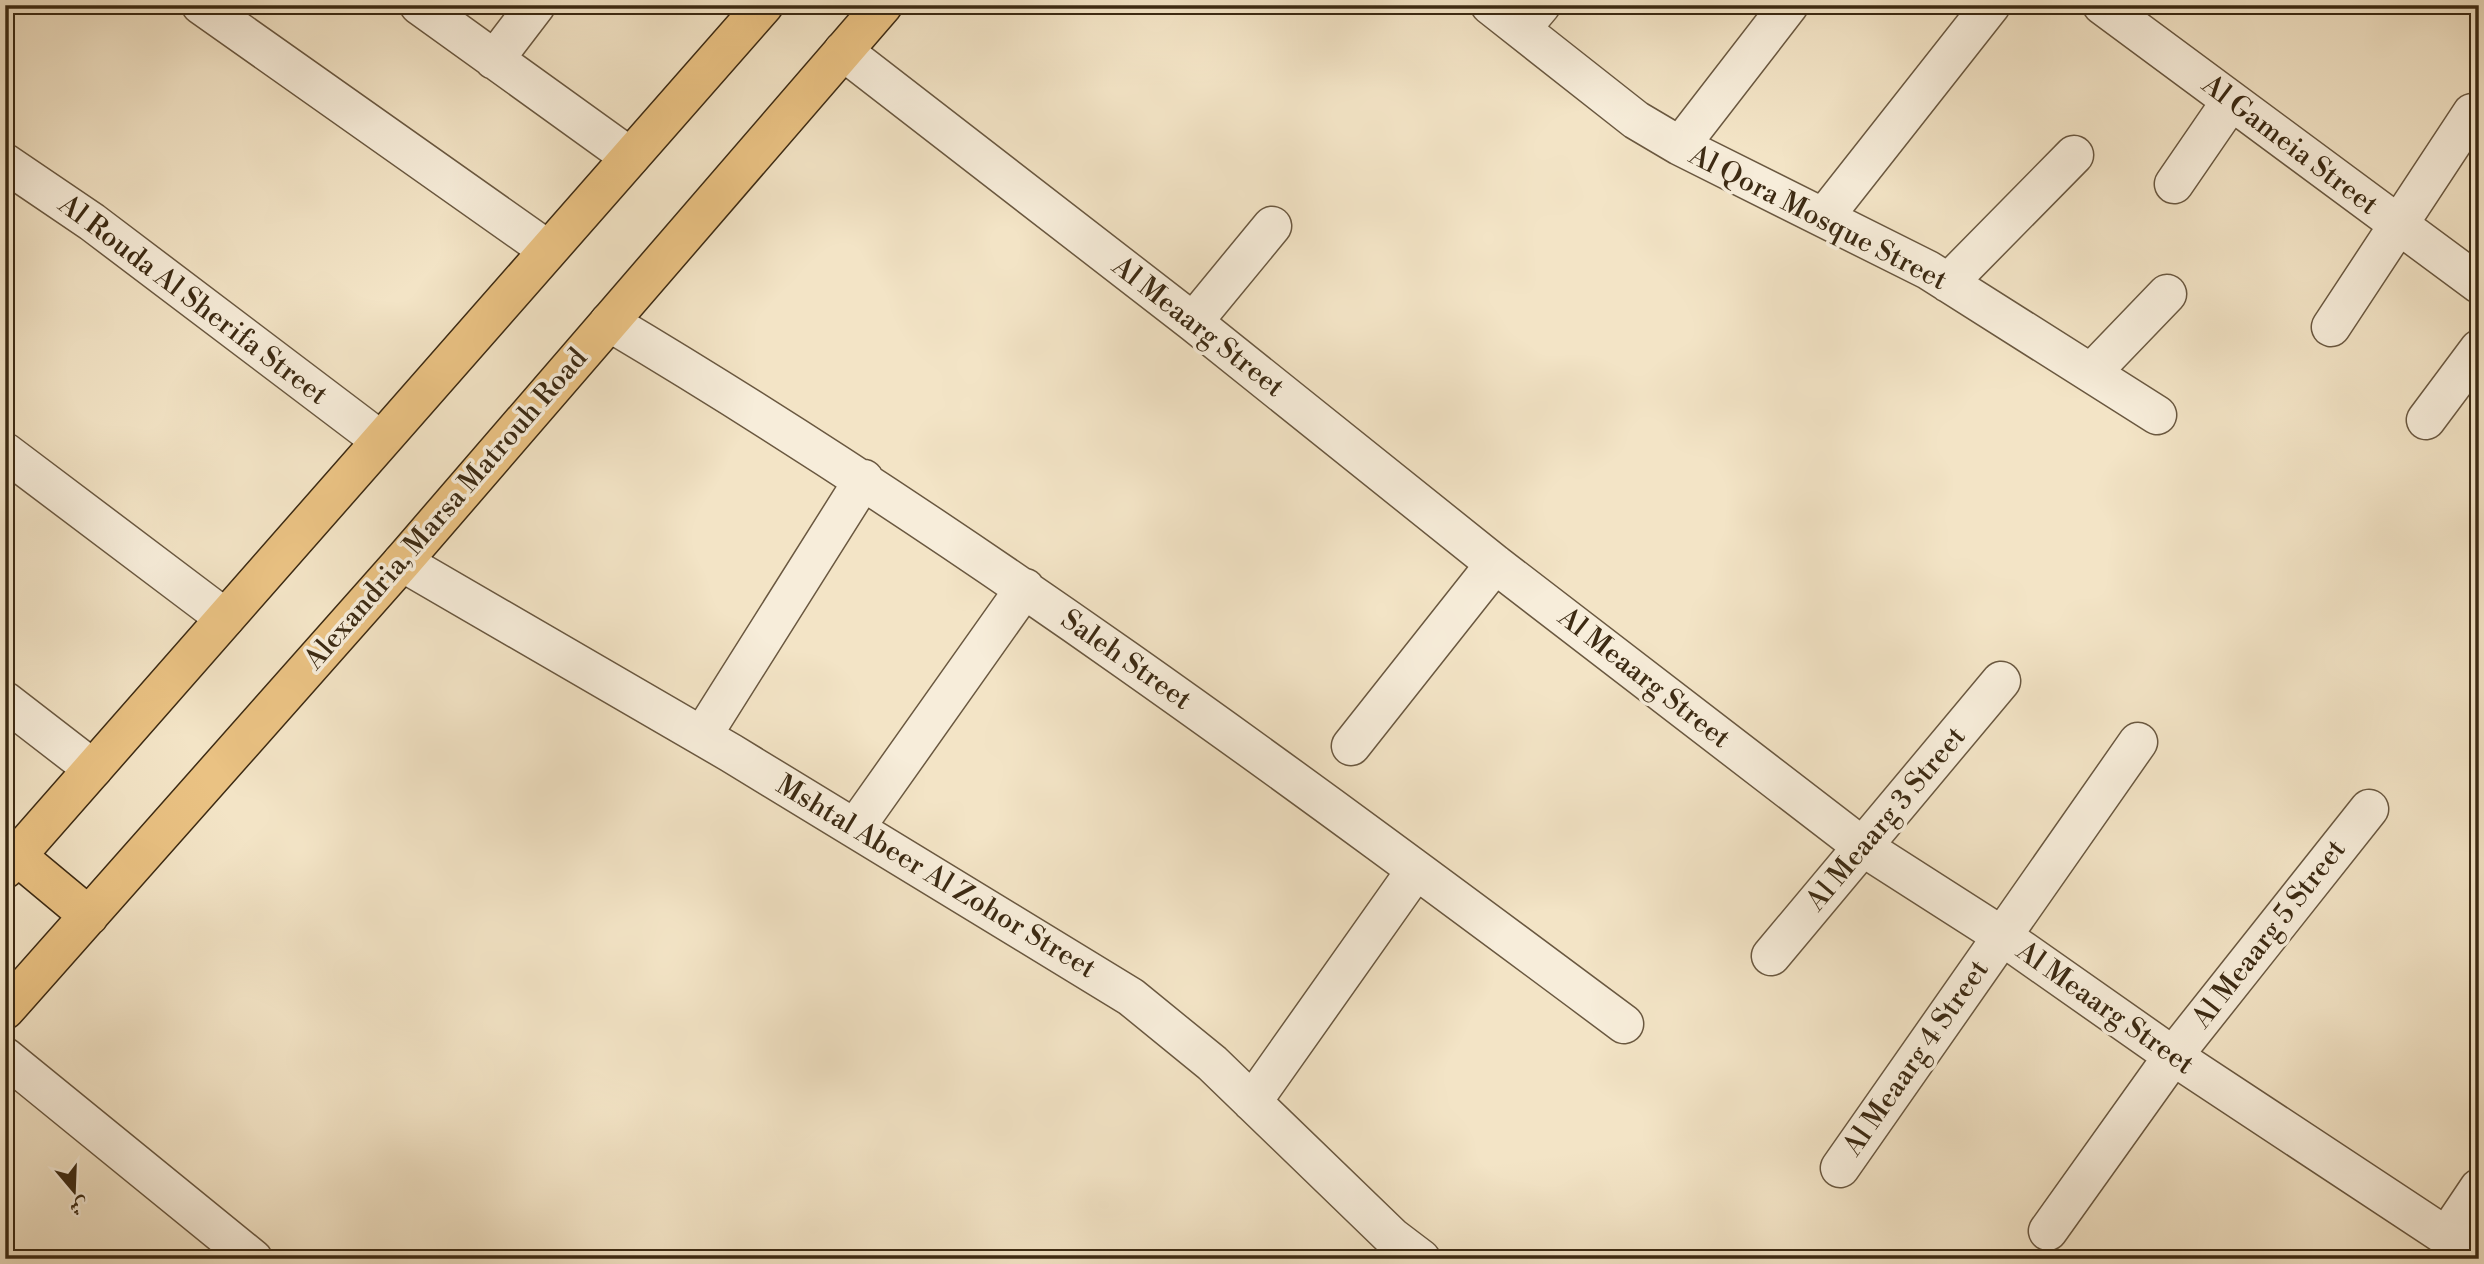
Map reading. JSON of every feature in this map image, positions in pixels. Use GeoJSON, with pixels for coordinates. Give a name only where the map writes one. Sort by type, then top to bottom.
{"type":"FeatureCollection","features":[{"type":"Feature","properties":{"kind":"main road"},"geometry":{"type":"LineString","coordinates":[[89,916],[11,862],[764,5]]}},
{"type":"Feature","properties":{"kind":"main road","name":"Alexandria, Marsa Matrouh Road"},"geometry":{"type":"LineString","coordinates":[[5,1010],[402,562],[883,5]]}},
{"type":"Feature","properties":{"kind":"street"},"geometry":{"type":"LineString","coordinates":[[201,5],[548,250]]}},
{"type":"Feature","properties":{"kind":"street"},"geometry":{"type":"LineString","coordinates":[[419,5],[630,158]]}},
{"type":"Feature","properties":{"kind":"street"},"geometry":{"type":"LineString","coordinates":[[494,60],[536,5]]}},
{"type":"Feature","properties":{"kind":"street","name":"Al Qora Mosque Street"},"geometry":{"type":"LineString","coordinates":[[1490,5],[1531,17],[1636,120],[1680,146],[1824,217],[1948,283],[2157,415]]}},
{"type":"Feature","properties":{"kind":"street"},"geometry":{"type":"LineString","coordinates":[[1680,146],[1789,5]]}},
{"type":"Feature","properties":{"kind":"street"},"geometry":{"type":"LineString","coordinates":[[1824,217],[1991,5]]}},
{"type":"Feature","properties":{"kind":"street","name":"Al Gameia Street"},"geometry":{"type":"LineString","coordinates":[[2102,5],[2479,284]]}},
{"type":"Feature","properties":{"kind":"street","name":"Al Meaarg Street"},"geometry":{"type":"LineString","coordinates":[[843,51],[1193,322],[1495,564],[1863,847],[2002,936],[2173,1056],[2479,1258]]}},
{"type":"Feature","properties":{"kind":"street"},"geometry":{"type":"LineString","coordinates":[[2174,184],[2231,101]]}},
{"type":"Feature","properties":{"kind":"street"},"geometry":{"type":"LineString","coordinates":[[2331,327],[2472,113]]}},
{"type":"Feature","properties":{"kind":"street"},"geometry":{"type":"LineString","coordinates":[[1948,283],[2074,155]]}},
{"type":"Feature","properties":{"kind":"street","name":"Al Rouda Al Sherifa Street"},"geometry":{"type":"LineString","coordinates":[[5,163],[92,222],[380,440]]}},
{"type":"Feature","properties":{"kind":"street"},"geometry":{"type":"LineString","coordinates":[[1193,322],[1272,226]]}},
{"type":"Feature","properties":{"kind":"street"},"geometry":{"type":"LineString","coordinates":[[2091,373],[2167,294]]}},
{"type":"Feature","properties":{"kind":"street","name":"Saleh Street"},"geometry":{"type":"LineString","coordinates":[[610,322],[864,479],[1025,588],[1416,870],[1624,1024]]}},
{"type":"Feature","properties":{"kind":"street"},"geometry":{"type":"LineString","coordinates":[[2426,420],[2479,349]]}},
{"type":"Feature","properties":{"kind":"street"},"geometry":{"type":"LineString","coordinates":[[5,452],[225,618]]}},
{"type":"Feature","properties":{"kind":"street"},"geometry":{"type":"LineString","coordinates":[[702,736],[864,479]]}},
{"type":"Feature","properties":{"kind":"street","name":"Mshtal Abeer Al Zohor Street"},"geometry":{"type":"LineString","coordinates":[[402,562],[702,736],[1131,997],[1173,1029],[1392,1237],[1421,1259]]}},
{"type":"Feature","properties":{"kind":"street"},"geometry":{"type":"LineString","coordinates":[[1351,746],[1495,564]]}},
{"type":"Feature","properties":{"kind":"street"},"geometry":{"type":"LineString","coordinates":[[855,828],[1025,588]]}},
{"type":"Feature","properties":{"kind":"street","name":"Al Meaarg 3 Street"},"geometry":{"type":"LineString","coordinates":[[1771,956],[2001,681]]}},
{"type":"Feature","properties":{"kind":"street"},"geometry":{"type":"LineString","coordinates":[[5,701],[93,769]]}},
{"type":"Feature","properties":{"kind":"street","name":"Al Meaarg 4 Street"},"geometry":{"type":"LineString","coordinates":[[1840,1168],[2138,742]]}},
{"type":"Feature","properties":{"kind":"street","name":"Al Meaarg 5 Street"},"geometry":{"type":"LineString","coordinates":[[2048,1231],[2173,1056],[2368,808]]}},
{"type":"Feature","properties":{"kind":"street"},"geometry":{"type":"LineString","coordinates":[[1252,1102],[1416,870]]}},
{"type":"Feature","properties":{"kind":"street"},"geometry":{"type":"LineString","coordinates":[[5,1057],[254,1259]]}},
{"type":"Feature","properties":{"kind":"street"},"geometry":{"type":"LineString","coordinates":[[2446,1237],[2479,1188]]}}]}
